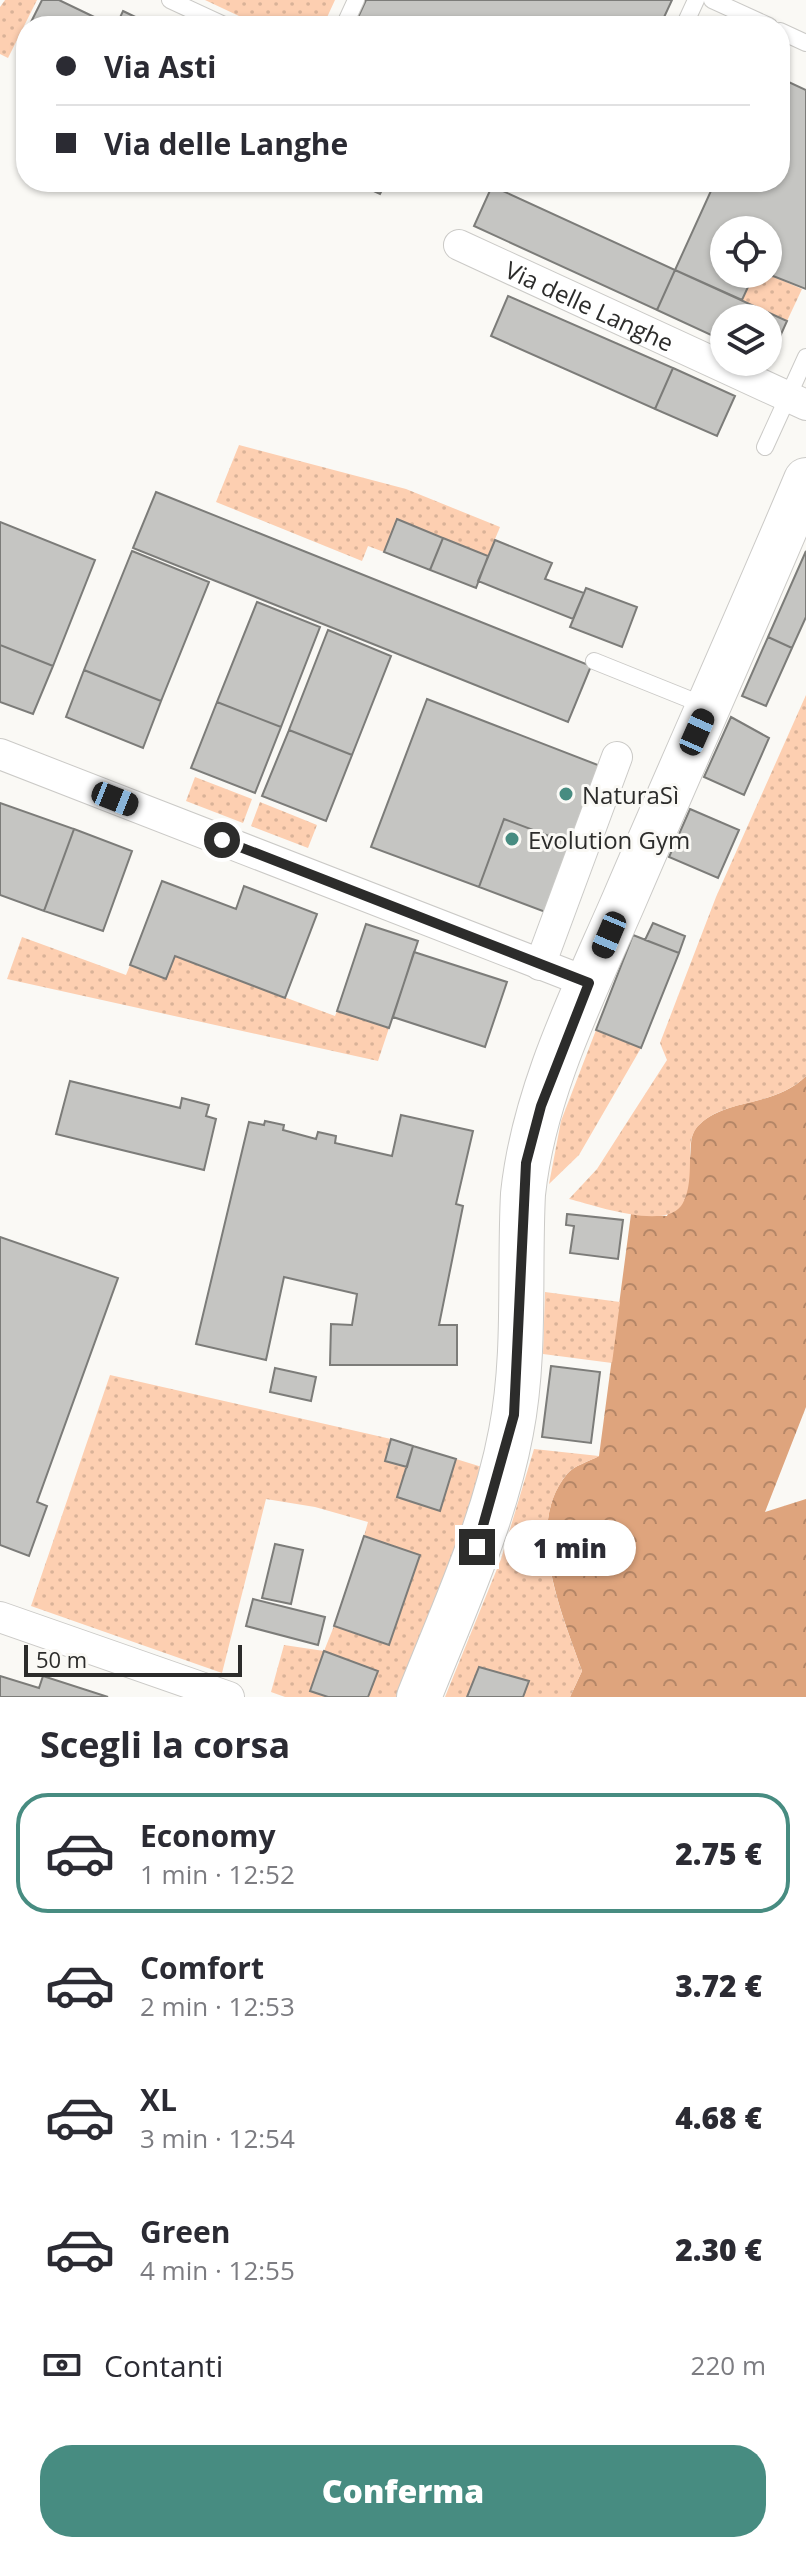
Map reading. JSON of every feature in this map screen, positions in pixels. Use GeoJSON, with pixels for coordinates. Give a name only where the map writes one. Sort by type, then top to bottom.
{"type":"FeatureCollection","features":[{"type":"Feature","properties":{"kind":"main road"},"geometry":{"type":"LineString","coordinates":[[419,1697],[488,1519],[511,1434],[516,1394],[526,1163],[541,1106],[589,983],[806,480]]}},
{"type":"Feature","properties":{"kind":"street","name":"Via delle Langhe"},"geometry":{"type":"LineString","coordinates":[[459,245],[797,401]]}},
{"type":"Feature","properties":{"kind":"street"},"geometry":{"type":"LineString","coordinates":[[0,754],[589,983]]}},
{"type":"Feature","properties":{"kind":"street"},"geometry":{"type":"LineString","coordinates":[[540,965],[617,757]]}},
{"type":"Feature","properties":{"kind":"street"},"geometry":{"type":"LineString","coordinates":[[0,1617],[229,1697]]}},
{"type":"Feature","properties":{"kind":"lane"},"geometry":{"type":"LineString","coordinates":[[170,0],[204,16]]}},
{"type":"Feature","properties":{"kind":"lane"},"geometry":{"type":"LineString","coordinates":[[712,0],[747,16]]}},
{"type":"Feature","properties":{"kind":"lane"},"geometry":{"type":"LineString","coordinates":[[765,447],[797,401],[806,357]]}},
{"type":"Feature","properties":{"kind":"lane"},"geometry":{"type":"LineString","coordinates":[[594,661],[708,707]]}},
{"type":"Feature","properties":{"kind":"green space"},"geometry":{"type":"Polygon","coordinates":[[[806,1076],[806,1407],[765,1512],[806,1499],[806,1697],[570,1697],[582,1671],[557,1598],[547,1545],[548,1519],[554,1495],[567,1474],[599,1456],[631,1214],[667,1216],[689,1164],[693,1133],[700,1124],[724,1110],[780,1093],[806,1076]]]}},
{"type":"Feature","properties":{"kind":"shaded area"},"geometry":{"type":"Polygon","coordinates":[[[5,0],[37,0],[29,16],[16,16],[16,42],[8,58],[0,54],[0,7],[5,0]]]}},
{"type":"Feature","properties":{"kind":"shaded area"},"geometry":{"type":"Polygon","coordinates":[[[205,0],[335,0],[328,16],[239,16],[205,0]]]}},
{"type":"Feature","properties":{"kind":"shaded area"},"geometry":{"type":"Polygon","coordinates":[[[782,280],[802,289],[787,321],[782,319],[782,304],[751,304],[742,300],[748,288],[782,288],[782,280]]]}},
{"type":"Feature","properties":{"kind":"shaded area"},"geometry":{"type":"Polygon","coordinates":[[[239,445],[406,489],[500,527],[488,556],[397,520],[384,552],[368,546],[362,561],[216,502],[239,445]]]}},
{"type":"Feature","properties":{"kind":"shaded area"},"geometry":{"type":"Polygon","coordinates":[[[806,695],[806,1076],[780,1093],[725,1109],[701,1123],[691,1139],[686,1195],[681,1206],[672,1213],[659,1216],[628,1214],[569,1199],[597,1169],[667,1060],[660,1043],[716,897],[806,695]]]}},
{"type":"Feature","properties":{"kind":"shaded area"},"geometry":{"type":"Polygon","coordinates":[[[195,777],[252,799],[243,823],[186,801],[195,777]]]}},
{"type":"Feature","properties":{"kind":"shaded area"},"geometry":{"type":"Polygon","coordinates":[[[260,802],[317,825],[308,848],[251,826],[260,802]]]}},
{"type":"Feature","properties":{"kind":"shaded area"},"geometry":{"type":"Polygon","coordinates":[[[22,937],[126,975],[130,965],[166,978],[175,956],[335,1016],[337,1011],[389,1028],[378,1061],[7,979],[22,937]]]}},
{"type":"Feature","properties":{"kind":"shaded area"},"geometry":{"type":"Polygon","coordinates":[[[596,1030],[641,1048],[579,1155],[549,1184],[561,1121],[596,1030]]]}},
{"type":"Feature","properties":{"kind":"shaded area"},"geometry":{"type":"Polygon","coordinates":[[[545,1292],[620,1302],[612,1363],[543,1354],[545,1292]]]}},
{"type":"Feature","properties":{"kind":"shaded area"},"geometry":{"type":"Polygon","coordinates":[[[110,1375],[391,1439],[482,1467],[399,1697],[285,1697],[271,1692],[284,1645],[324,1651],[334,1626],[389,1645],[420,1555],[364,1536],[368,1522],[315,1507],[266,1499],[222,1673],[31,1606],[110,1375]]]}},
{"type":"Feature","properties":{"kind":"shaded area"},"geometry":{"type":"Polygon","coordinates":[[[534,1449],[599,1456],[567,1474],[554,1495],[548,1519],[547,1545],[551,1572],[582,1671],[570,1697],[445,1697],[501,1559],[534,1449]]]}},
{"type":"Feature","properties":{"kind":"building"},"geometry":{"type":"Polygon","coordinates":[[[42,0],[59,0],[92,16],[34,16],[42,0]]]}},
{"type":"Feature","properties":{"kind":"building"},"geometry":{"type":"Polygon","coordinates":[[[366,0],[672,0],[665,16],[359,16],[366,0]]]}},
{"type":"Feature","properties":{"kind":"building"},"geometry":{"type":"Polygon","coordinates":[[[790,83],[806,90],[806,289],[782,280],[782,216],[710,216],[710,286],[675,270],[710,192],[790,192],[790,83]]]}},
{"type":"Feature","properties":{"kind":"building"},"geometry":{"type":"Polygon","coordinates":[[[489,192],[505,192],[675,270],[657,310],[474,226],[489,192]]]}},
{"type":"Feature","properties":{"kind":"building"},"geometry":{"type":"Polygon","coordinates":[[[675,270],[750,304],[710,304],[710,335],[657,310],[675,270]]]}},
{"type":"Feature","properties":{"kind":"building"},"geometry":{"type":"Polygon","coordinates":[[[715,288],[748,288],[742,300],[715,288]]]}},
{"type":"Feature","properties":{"kind":"building"},"geometry":{"type":"Polygon","coordinates":[[[508,296],[673,368],[655,409],[491,336],[508,296]]]}},
{"type":"Feature","properties":{"kind":"building"},"geometry":{"type":"Polygon","coordinates":[[[673,368],[735,396],[717,436],[655,409],[673,368]]]}},
{"type":"Feature","properties":{"kind":"building"},"geometry":{"type":"Polygon","coordinates":[[[156,492],[591,666],[568,722],[133,548],[156,492]]]}},
{"type":"Feature","properties":{"kind":"building"},"geometry":{"type":"Polygon","coordinates":[[[397,519],[443,538],[430,570],[384,552],[397,519]]]}},
{"type":"Feature","properties":{"kind":"building"},"geometry":{"type":"Polygon","coordinates":[[[0,522],[95,560],[53,666],[0,645],[0,522]]]}},
{"type":"Feature","properties":{"kind":"building"},"geometry":{"type":"Polygon","coordinates":[[[443,538],[488,556],[476,588],[430,570],[443,538]]]}},
{"type":"Feature","properties":{"kind":"building"},"geometry":{"type":"Polygon","coordinates":[[[495,540],[552,563],[545,579],[584,593],[573,619],[478,581],[495,540]]]}},
{"type":"Feature","properties":{"kind":"building"},"geometry":{"type":"Polygon","coordinates":[[[132,551],[209,582],[161,701],[84,670],[132,551]]]}},
{"type":"Feature","properties":{"kind":"building"},"geometry":{"type":"Polygon","coordinates":[[[806,551],[806,617],[792,648],[768,637],[806,551]]]}},
{"type":"Feature","properties":{"kind":"building"},"geometry":{"type":"Polygon","coordinates":[[[586,588],[637,607],[622,647],[570,627],[586,588]]]}},
{"type":"Feature","properties":{"kind":"building"},"geometry":{"type":"Polygon","coordinates":[[[257,602],[320,627],[281,727],[217,702],[257,602]]]}},
{"type":"Feature","properties":{"kind":"building"},"geometry":{"type":"Polygon","coordinates":[[[328,630],[391,656],[352,755],[289,730],[328,630]]]}},
{"type":"Feature","properties":{"kind":"building"},"geometry":{"type":"Polygon","coordinates":[[[768,637],[792,648],[766,706],[742,696],[768,637]]]}},
{"type":"Feature","properties":{"kind":"building"},"geometry":{"type":"Polygon","coordinates":[[[0,645],[53,666],[33,714],[0,702],[0,645]]]}},
{"type":"Feature","properties":{"kind":"building"},"geometry":{"type":"Polygon","coordinates":[[[84,670],[161,701],[143,748],[66,717],[84,670]]]}},
{"type":"Feature","properties":{"kind":"building"},"geometry":{"type":"Polygon","coordinates":[[[427,699],[603,767],[573,845],[504,819],[479,887],[371,847],[427,699]]]}},
{"type":"Feature","properties":{"kind":"building"},"geometry":{"type":"Polygon","coordinates":[[[217,702],[281,727],[255,793],[191,768],[217,702]]]}},
{"type":"Feature","properties":{"kind":"building"},"geometry":{"type":"Polygon","coordinates":[[[731,717],[769,738],[744,795],[704,777],[731,717]]]}},
{"type":"Feature","properties":{"kind":"building"},"geometry":{"type":"Polygon","coordinates":[[[289,730],[352,755],[326,821],[262,796],[289,730]]]}},
{"type":"Feature","properties":{"kind":"building"},"geometry":{"type":"Polygon","coordinates":[[[0,803],[74,829],[44,911],[0,895],[0,803]]]}},
{"type":"Feature","properties":{"kind":"building"},"geometry":{"type":"Polygon","coordinates":[[[690,809],[739,830],[718,878],[669,857],[690,809]]]}},
{"type":"Feature","properties":{"kind":"building"},"geometry":{"type":"Polygon","coordinates":[[[504,819],[573,845],[548,913],[479,887],[504,819]]]}},
{"type":"Feature","properties":{"kind":"building"},"geometry":{"type":"Polygon","coordinates":[[[74,829],[132,851],[103,931],[44,911],[74,829]]]}},
{"type":"Feature","properties":{"kind":"building"},"geometry":{"type":"Polygon","coordinates":[[[162,881],[236,909],[244,886],[317,914],[285,998],[175,956],[166,979],[130,965],[162,881]]]}},
{"type":"Feature","properties":{"kind":"building"},"geometry":{"type":"Polygon","coordinates":[[[653,923],[685,936],[679,953],[645,940],[653,923]]]}},
{"type":"Feature","properties":{"kind":"building"},"geometry":{"type":"Polygon","coordinates":[[[366,924],[418,941],[389,1028],[337,1011],[366,924]]]}},
{"type":"Feature","properties":{"kind":"building"},"geometry":{"type":"Polygon","coordinates":[[[633,935],[679,953],[641,1048],[596,1030],[633,935]]]}},
{"type":"Feature","properties":{"kind":"building"},"geometry":{"type":"Polygon","coordinates":[[[414,952],[507,982],[485,1047],[393,1017],[414,952]]]}},
{"type":"Feature","properties":{"kind":"building"},"geometry":{"type":"Polygon","coordinates":[[[70,1081],[180,1108],[182,1098],[209,1105],[206,1116],[216,1119],[204,1170],[56,1134],[70,1081]]]}},
{"type":"Feature","properties":{"kind":"building"},"geometry":{"type":"Polygon","coordinates":[[[401,1115],[473,1131],[456,1204],[463,1206],[439,1325],[457,1325],[457,1365],[330,1365],[331,1324],[352,1325],[357,1294],[284,1277],[266,1360],[196,1344],[249,1122],[284,1125],[283,1130],[316,1139],[318,1132],[336,1136],[335,1143],[392,1156],[401,1115]]]}},
{"type":"Feature","properties":{"kind":"building"},"geometry":{"type":"Polygon","coordinates":[[[567,1214],[623,1220],[618,1259],[570,1253],[574,1226],[566,1225],[567,1214]]]}},
{"type":"Feature","properties":{"kind":"building"},"geometry":{"type":"Polygon","coordinates":[[[0,1237],[118,1278],[37,1502],[47,1506],[29,1556],[0,1545],[0,1237]]]}},
{"type":"Feature","properties":{"kind":"building"},"geometry":{"type":"Polygon","coordinates":[[[551,1366],[600,1372],[591,1443],[542,1437],[551,1366]]]}},
{"type":"Feature","properties":{"kind":"building"},"geometry":{"type":"Polygon","coordinates":[[[275,1368],[316,1377],[311,1401],[270,1392],[275,1368]]]}},
{"type":"Feature","properties":{"kind":"building"},"geometry":{"type":"Polygon","coordinates":[[[391,1439],[413,1446],[407,1467],[385,1461],[391,1439]]]}},
{"type":"Feature","properties":{"kind":"building"},"geometry":{"type":"Polygon","coordinates":[[[413,1446],[456,1459],[440,1511],[397,1497],[413,1446]]]}},
{"type":"Feature","properties":{"kind":"building"},"geometry":{"type":"Polygon","coordinates":[[[364,1536],[420,1555],[389,1645],[334,1626],[364,1536]]]}},
{"type":"Feature","properties":{"kind":"building"},"geometry":{"type":"Polygon","coordinates":[[[275,1544],[303,1550],[291,1604],[262,1598],[275,1544]]]}},
{"type":"Feature","properties":{"kind":"building"},"geometry":{"type":"Polygon","coordinates":[[[253,1599],[325,1617],[318,1645],[246,1626],[253,1599]]]}},
{"type":"Feature","properties":{"kind":"building"},"geometry":{"type":"Polygon","coordinates":[[[324,1651],[378,1671],[368,1697],[328,1697],[310,1691],[324,1651]]]}},
{"type":"Feature","properties":{"kind":"building"},"geometry":{"type":"Polygon","coordinates":[[[479,1667],[529,1681],[523,1697],[467,1697],[479,1667]]]}},
{"type":"Feature","properties":{"kind":"building"},"geometry":{"type":"Polygon","coordinates":[[[0,1676],[39,1688],[43,1676],[108,1697],[0,1697],[0,1676]]]}},
{"type":"Feature","properties":{"kind":"place","name":"NaturaSì"},"geometry":{"type":"Point","coordinates":[566,794]}},
{"type":"Feature","properties":{"kind":"place","name":"Evolution Gym"},"geometry":{"type":"Point","coordinates":[512,839]}},
{"type":"Feature","properties":{"kind":"route"},"geometry":{"type":"LineString","coordinates":[[222,840],[589,983],[541,1106],[526,1163],[514,1415],[488,1519],[477,1547]]}}]}
